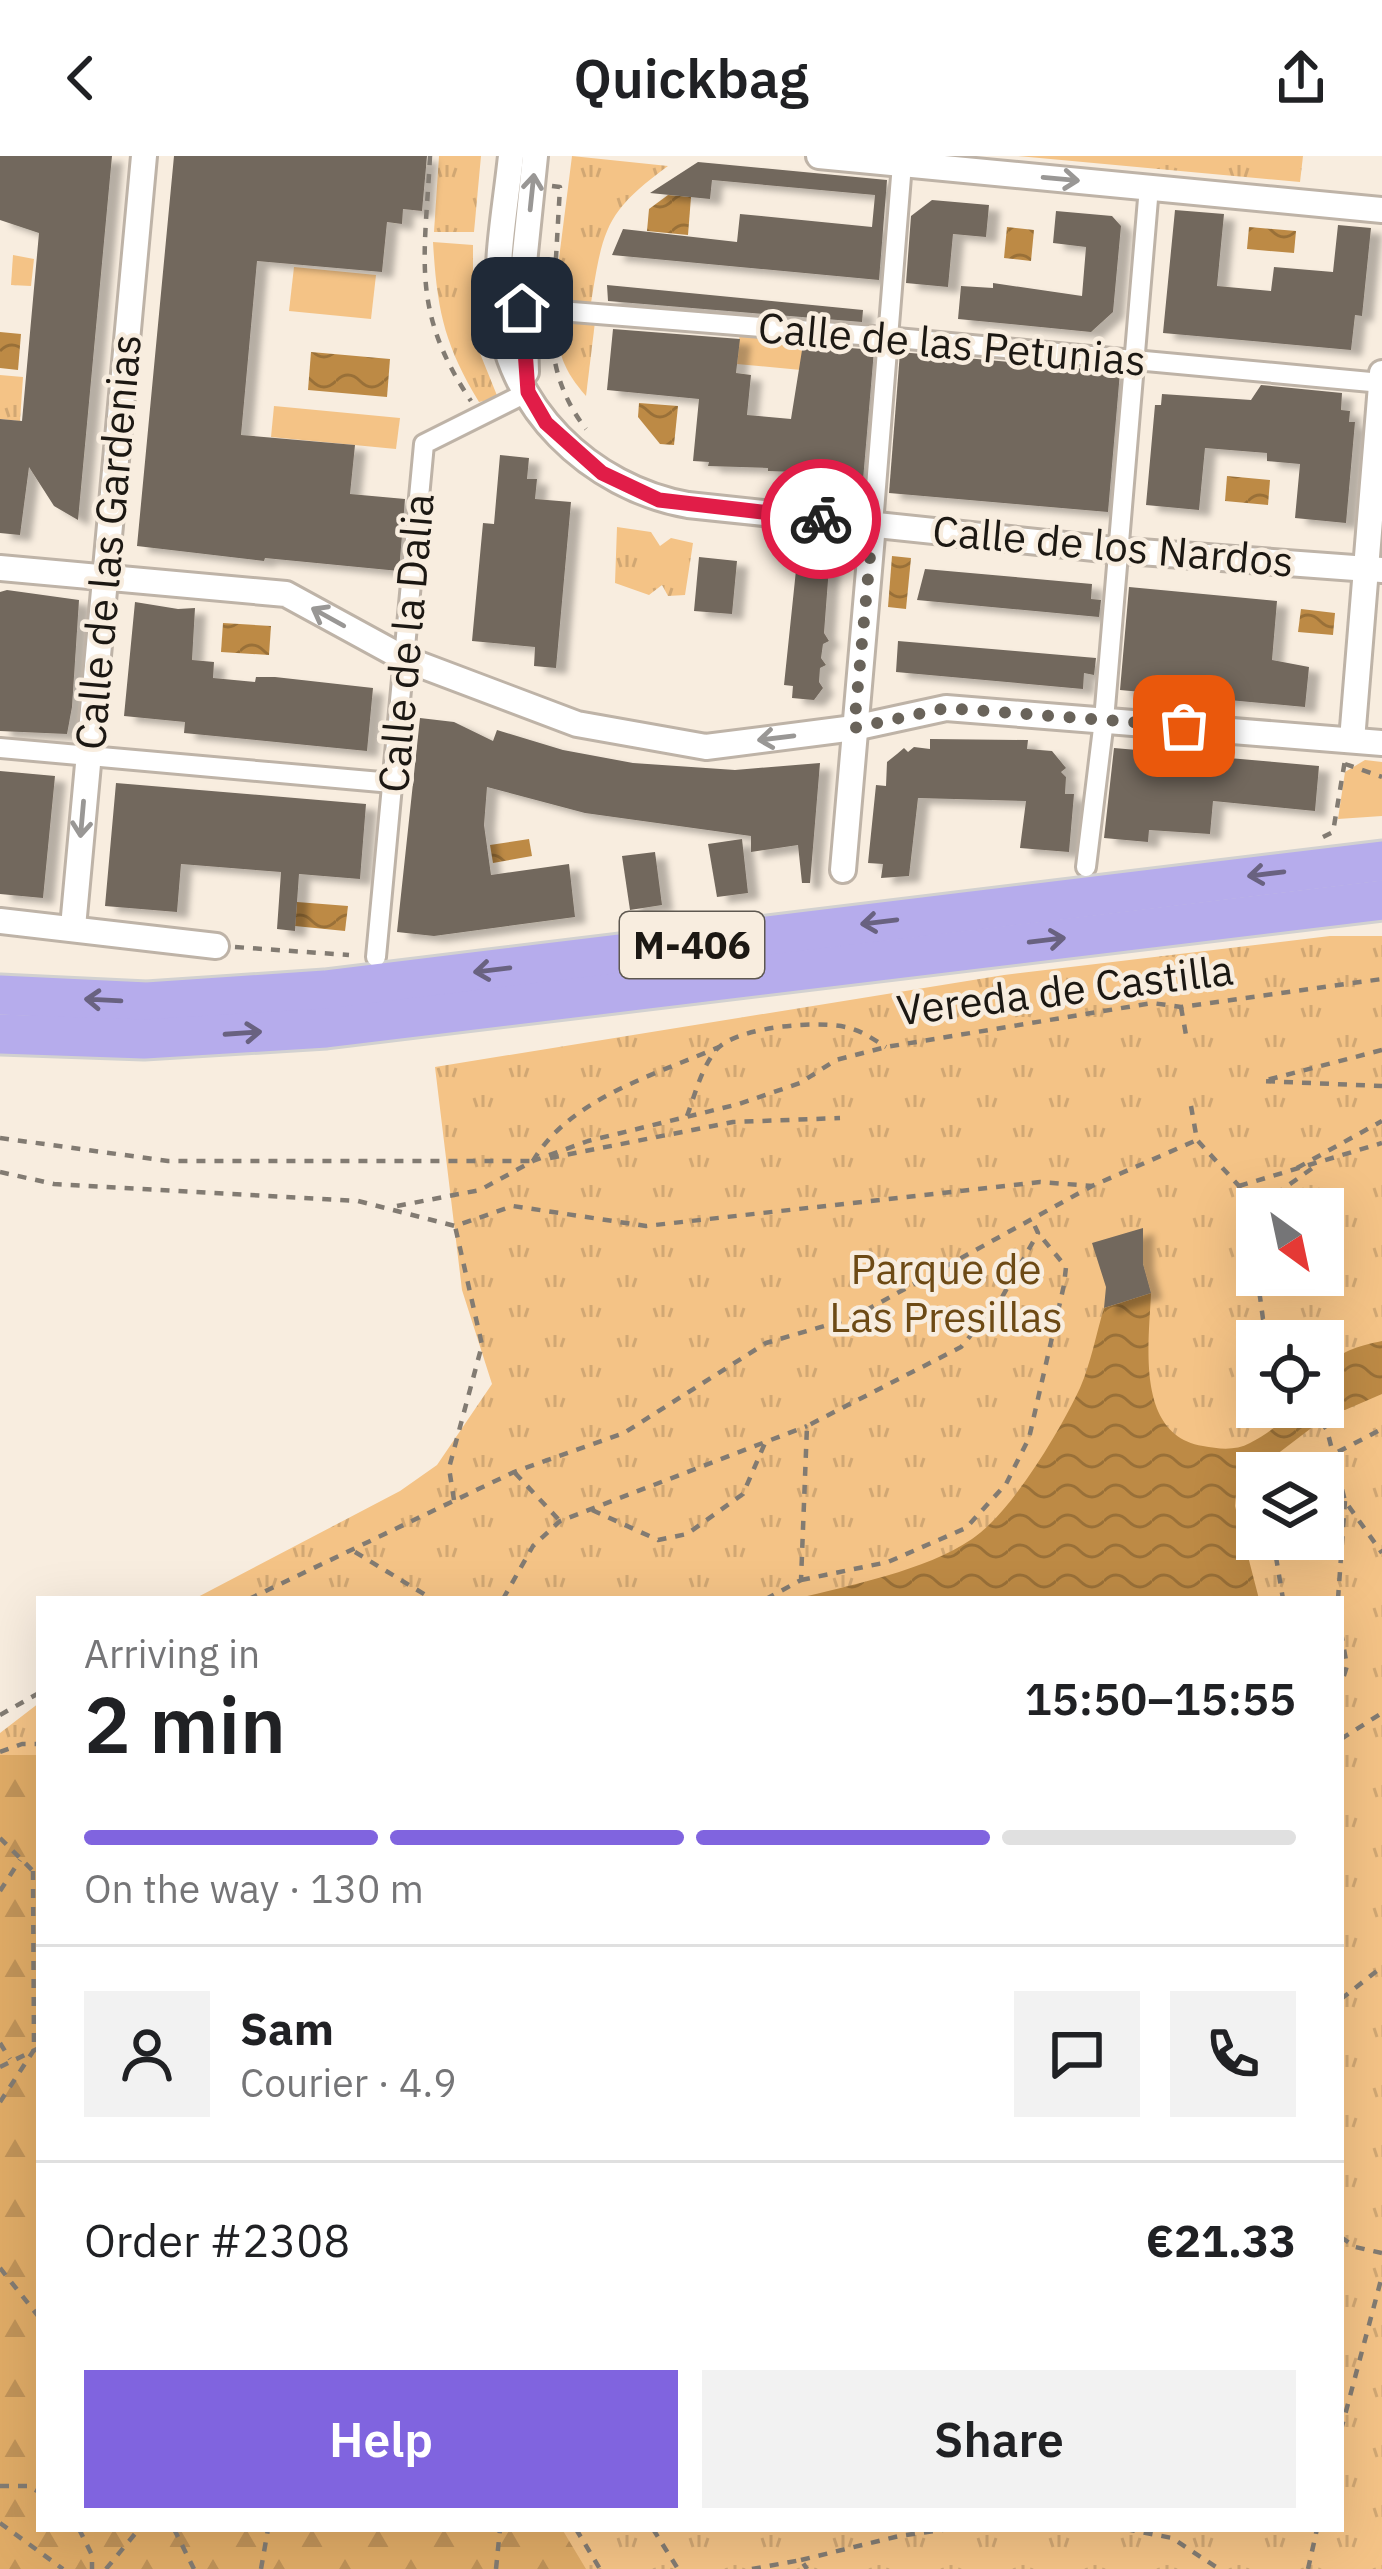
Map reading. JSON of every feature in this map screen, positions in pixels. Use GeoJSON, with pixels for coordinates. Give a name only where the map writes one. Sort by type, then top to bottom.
{"type":"FeatureCollection","features":[{"type":"Feature","properties":{"kind":"highway","name":"M-406"},"geometry":{"type":"LineString","coordinates":[[0,995],[147,1002],[325,990],[1382,861]]}},
{"type":"Feature","properties":{"kind":"highway","name":"M-406"},"geometry":{"type":"LineString","coordinates":[[0,1034],[144,1040],[326,1028],[1382,900]]}},
{"type":"Feature","properties":{"kind":"street","name":"Calle de las Gardenias"},"geometry":{"type":"LineString","coordinates":[[73,927],[144,156]]}},
{"type":"Feature","properties":{"kind":"street","name":"Calle de los Nardos"},"geometry":{"type":"LineString","coordinates":[[511,156],[499,305],[505,346],[546,423],[576,454],[633,490],[688,505],[1117,550],[1375,569]]}},
{"type":"Feature","properties":{"kind":"street"},"geometry":{"type":"LineString","coordinates":[[528,392],[522,308],[536,156]]}},
{"type":"Feature","properties":{"kind":"street"},"geometry":{"type":"LineString","coordinates":[[819,156],[1382,211]]}},
{"type":"Feature","properties":{"kind":"street"},"geometry":{"type":"LineString","coordinates":[[843,870],[902,164]]}},
{"type":"Feature","properties":{"kind":"street"},"geometry":{"type":"LineString","coordinates":[[1086,867],[1104,720],[1149,188]]}},
{"type":"Feature","properties":{"kind":"street","name":"Calle de las Petunias"},"geometry":{"type":"LineString","coordinates":[[522,308],[1382,383]]}},
{"type":"Feature","properties":{"kind":"street"},"geometry":{"type":"LineString","coordinates":[[1348,752],[1375,569],[1382,373]]}},
{"type":"Feature","properties":{"kind":"street","name":"Calle de la Dalia"},"geometry":{"type":"LineString","coordinates":[[376,957],[424,443],[528,392]]}},
{"type":"Feature","properties":{"kind":"street"},"geometry":{"type":"LineString","coordinates":[[0,568],[286,594],[404,659],[577,724],[706,747],[854,728],[946,708],[1104,720],[1348,752],[1382,743]]}},
{"type":"Feature","properties":{"kind":"street"},"geometry":{"type":"LineString","coordinates":[[0,748],[392,783]]}},
{"type":"Feature","properties":{"kind":"street"},"geometry":{"type":"LineString","coordinates":[[0,921],[216,946]]}},
{"type":"Feature","properties":{"kind":"path"},"geometry":{"type":"LineString","coordinates":[[430,156],[424,291],[436,340],[481,416]]}},
{"type":"Feature","properties":{"kind":"path"},"geometry":{"type":"LineString","coordinates":[[533,182],[560,187],[551,352],[573,412],[587,430]]}},
{"type":"Feature","properties":{"kind":"path"},"geometry":{"type":"LineString","coordinates":[[1321,839],[1333,832],[1348,752],[1382,777]]}},
{"type":"Feature","properties":{"kind":"path","name":"Vereda de Castilla"},"geometry":{"type":"LineString","coordinates":[[533,1161],[547,1137],[606,1097],[719,1047],[790,1025],[851,1028],[886,1047],[1152,1003],[1181,1007],[1382,979]]}},
{"type":"Feature","properties":{"kind":"path"},"geometry":{"type":"LineString","coordinates":[[1181,1007],[1186,1035]]}},
{"type":"Feature","properties":{"kind":"path"},"geometry":{"type":"LineString","coordinates":[[686,1119],[719,1047]]}},
{"type":"Feature","properties":{"kind":"path"},"geometry":{"type":"LineString","coordinates":[[392,1208],[480,1190],[533,1161],[587,1141],[686,1119],[800,1083],[836,1060],[886,1047]]}},
{"type":"Feature","properties":{"kind":"path"},"geometry":{"type":"LineString","coordinates":[[1382,1050],[1262,1081],[1382,1086]]}},
{"type":"Feature","properties":{"kind":"path"},"geometry":{"type":"LineString","coordinates":[[1191,1106],[1197,1140],[1239,1186],[1382,1143]]}},
{"type":"Feature","properties":{"kind":"path"},"geometry":{"type":"LineString","coordinates":[[0,1138],[168,1161],[533,1161],[733,1122],[840,1118]]}},
{"type":"Feature","properties":{"kind":"path"},"geometry":{"type":"LineString","coordinates":[[1286,1174],[1382,1121]]}},
{"type":"Feature","properties":{"kind":"path"},"geometry":{"type":"LineString","coordinates":[[255,1596],[514,1472],[624,1432],[766,1343],[852,1318],[1092,1186],[1197,1140]]}},
{"type":"Feature","properties":{"kind":"path"},"geometry":{"type":"LineString","coordinates":[[1283,1188],[1321,1162]]}},
{"type":"Feature","properties":{"kind":"path"},"geometry":{"type":"LineString","coordinates":[[0,1172],[53,1184],[358,1201],[455,1226],[513,1207],[646,1226],[1040,1182],[1092,1186]]}},
{"type":"Feature","properties":{"kind":"path"},"geometry":{"type":"LineString","coordinates":[[772,1596],[801,1580],[888,1562],[966,1528],[1006,1484],[1028,1438],[1066,1268],[1032,1220]]}},
{"type":"Feature","properties":{"kind":"path"},"geometry":{"type":"LineString","coordinates":[[454,1501],[449,1468],[482,1346],[455,1226]]}},
{"type":"Feature","properties":{"kind":"path"},"geometry":{"type":"LineString","coordinates":[[505,1596],[533,1546],[560,1521],[806,1426],[961,1347],[1001,1299],[1038,1233]]}},
{"type":"Feature","properties":{"kind":"path"},"geometry":{"type":"LineString","coordinates":[[801,1580],[806,1426]]}},
{"type":"Feature","properties":{"kind":"path"},"geometry":{"type":"LineString","coordinates":[[1338,1452],[1382,1429]]}},
{"type":"Feature","properties":{"kind":"path"},"geometry":{"type":"LineString","coordinates":[[592,1510],[658,1540],[687,1534],[743,1494],[765,1443]]}},
{"type":"Feature","properties":{"kind":"path"},"geometry":{"type":"LineString","coordinates":[[514,1472],[560,1521]]}},
{"type":"Feature","properties":{"kind":"path"},"geometry":{"type":"LineString","coordinates":[[1344,1497],[1382,1553]]}},
{"type":"Feature","properties":{"kind":"path"},"geometry":{"type":"LineString","coordinates":[[1338,1596],[1345,1501]]}},
{"type":"Feature","properties":{"kind":"path"},"geometry":{"type":"LineString","coordinates":[[353,1550],[427,1596]]}},
{"type":"Feature","properties":{"kind":"path"},"geometry":{"type":"LineString","coordinates":[[1277,1560],[1283,1596]]}},
{"type":"Feature","properties":{"kind":"path"},"geometry":{"type":"LineString","coordinates":[[0,1715],[36,1695]]}},
{"type":"Feature","properties":{"kind":"path"},"geometry":{"type":"LineString","coordinates":[[1344,1737],[1380,1718]]}},
{"type":"Feature","properties":{"kind":"path"},"geometry":{"type":"LineString","coordinates":[[0,1752],[36,1744]]}},
{"type":"Feature","properties":{"kind":"path"},"geometry":{"type":"LineString","coordinates":[[0,1838],[36,1874]]}},
{"type":"Feature","properties":{"kind":"path"},"geometry":{"type":"LineString","coordinates":[[0,1891],[21,1860]]}},
{"type":"Feature","properties":{"kind":"path"},"geometry":{"type":"LineString","coordinates":[[1344,1997],[1382,1967]]}},
{"type":"Feature","properties":{"kind":"path"},"geometry":{"type":"LineString","coordinates":[[0,2043],[11,2061]]}},
{"type":"Feature","properties":{"kind":"path"},"geometry":{"type":"LineString","coordinates":[[0,2067],[36,2049]]}},
{"type":"Feature","properties":{"kind":"path"},"geometry":{"type":"LineString","coordinates":[[0,2102],[36,2050]]}},
{"type":"Feature","properties":{"kind":"path"},"geometry":{"type":"LineString","coordinates":[[1344,2239],[1355,2247],[1382,2253]]}},
{"type":"Feature","properties":{"kind":"path"},"geometry":{"type":"LineString","coordinates":[[0,2269],[36,2313]]}},
{"type":"Feature","properties":{"kind":"path"},"geometry":{"type":"LineString","coordinates":[[1344,2419],[1381,2281]]}},
{"type":"Feature","properties":{"kind":"path"},"geometry":{"type":"LineString","coordinates":[[0,2486],[36,2490]]}},
{"type":"Feature","properties":{"kind":"path"},"geometry":{"type":"LineString","coordinates":[[0,2523],[63,2569]]}},
{"type":"Feature","properties":{"kind":"path"},"geometry":{"type":"LineString","coordinates":[[81,2532],[92,2555],[92,2569]]}},
{"type":"Feature","properties":{"kind":"path"},"geometry":{"type":"LineString","coordinates":[[106,2569],[137,2532]]}},
{"type":"Feature","properties":{"kind":"path"},"geometry":{"type":"LineString","coordinates":[[176,2532],[194,2569]]}},
{"type":"Feature","properties":{"kind":"path"},"geometry":{"type":"LineString","coordinates":[[261,2569],[267,2532]]}},
{"type":"Feature","properties":{"kind":"path"},"geometry":{"type":"LineString","coordinates":[[496,2569],[500,2532]]}},
{"type":"Feature","properties":{"kind":"path"},"geometry":{"type":"LineString","coordinates":[[578,2532],[600,2569]]}},
{"type":"Feature","properties":{"kind":"path"},"geometry":{"type":"LineString","coordinates":[[655,2532],[678,2569]]}},
{"type":"Feature","properties":{"kind":"path"},"geometry":{"type":"LineString","coordinates":[[752,2569],[927,2532]]}},
{"type":"Feature","properties":{"kind":"path"},"geometry":{"type":"LineString","coordinates":[[1141,2532],[1172,2538],[1219,2569]]}},
{"type":"Feature","properties":{"kind":"path"},"geometry":{"type":"LineString","coordinates":[[1308,2569],[1316,2532]]}},
{"type":"Feature","properties":{"kind":"path"},"geometry":{"type":"LineString","coordinates":[[801,2560],[807,2569]]}},
{"type":"Feature","properties":{"kind":"green space"},"geometry":{"type":"Polygon","coordinates":[[[439,156],[481,156],[474,232],[434,232],[439,156]]]}},
{"type":"Feature","properties":{"kind":"green space"},"geometry":{"type":"Polygon","coordinates":[[[572,156],[668,166],[631,196],[610,224],[591,303],[554,298],[572,156]]]}},
{"type":"Feature","properties":{"kind":"green space"},"geometry":{"type":"Polygon","coordinates":[[[1018,156],[1303,156],[1300,182],[1018,156]]]}},
{"type":"Feature","properties":{"kind":"green space"},"geometry":{"type":"Polygon","coordinates":[[[433,242],[473,245],[473,336],[498,398],[479,402],[450,344],[440,307],[433,242]]]}},
{"type":"Feature","properties":{"kind":"green space"},"geometry":{"type":"Polygon","coordinates":[[[13,255],[34,259],[31,286],[11,285],[13,255]]]}},
{"type":"Feature","properties":{"kind":"green space"},"geometry":{"type":"Polygon","coordinates":[[[294,267],[376,275],[371,319],[289,311],[294,267]]]}},
{"type":"Feature","properties":{"kind":"green space"},"geometry":{"type":"Polygon","coordinates":[[[558,318],[595,322],[586,396],[563,360],[558,318]]]}},
{"type":"Feature","properties":{"kind":"green space"},"geometry":{"type":"Polygon","coordinates":[[[740,331],[804,337],[801,370],[737,364],[740,331]]]}},
{"type":"Feature","properties":{"kind":"green space"},"geometry":{"type":"Polygon","coordinates":[[[0,375],[23,377],[20,421],[0,419],[0,375]]]}},
{"type":"Feature","properties":{"kind":"green space"},"geometry":{"type":"Polygon","coordinates":[[[274,406],[400,418],[396,449],[271,437],[274,406]]]}},
{"type":"Feature","properties":{"kind":"green space"},"geometry":{"type":"Polygon","coordinates":[[[617,527],[651,532],[660,546],[671,538],[693,543],[685,595],[668,596],[662,585],[649,595],[615,583],[617,527]]]}},
{"type":"Feature","properties":{"kind":"green space"},"geometry":{"type":"Polygon","coordinates":[[[1365,760],[1382,762],[1382,816],[1338,819],[1345,772],[1365,760]]]}},
{"type":"Feature","properties":{"kind":"green space","name":"Parque de Las Presillas"},"geometry":{"type":"Polygon","coordinates":[[[1330,936],[1382,936],[1382,2569],[0,2569],[0,1733],[36,1705],[36,2532],[1344,2532],[1344,1596],[200,1596],[400,1491],[437,1465],[492,1384],[462,1290],[435,1067],[1004,975],[1330,936]]]}},
{"type":"Feature","properties":{"kind":"green space"},"geometry":{"type":"Polygon","coordinates":[[[0,1755],[36,1755],[36,2532],[564,2532],[586,2569],[0,2569],[0,1755]]]}},
{"type":"Feature","properties":{"kind":"water"},"geometry":{"type":"Polygon","coordinates":[[[668,195],[691,197],[688,235],[647,231],[649,209],[668,195]]]}},
{"type":"Feature","properties":{"kind":"water"},"geometry":{"type":"Polygon","coordinates":[[[1007,227],[1034,230],[1031,261],[1004,258],[1007,227]]]}},
{"type":"Feature","properties":{"kind":"water"},"geometry":{"type":"Polygon","coordinates":[[[1249,227],[1296,231],[1294,253],[1247,249],[1249,227]]]}},
{"type":"Feature","properties":{"kind":"water"},"geometry":{"type":"Polygon","coordinates":[[[0,332],[21,334],[18,370],[0,368],[0,332]]]}},
{"type":"Feature","properties":{"kind":"water"},"geometry":{"type":"Polygon","coordinates":[[[311,352],[390,359],[387,397],[308,390],[311,352]]]}},
{"type":"Feature","properties":{"kind":"water"},"geometry":{"type":"Polygon","coordinates":[[[639,403],[678,406],[674,445],[660,444],[638,417],[639,403]]]}},
{"type":"Feature","properties":{"kind":"water"},"geometry":{"type":"Polygon","coordinates":[[[1227,476],[1270,480],[1268,505],[1225,501],[1227,476]]]}},
{"type":"Feature","properties":{"kind":"water"},"geometry":{"type":"Polygon","coordinates":[[[892,556],[911,558],[906,609],[888,607],[892,556]]]}},
{"type":"Feature","properties":{"kind":"water"},"geometry":{"type":"Polygon","coordinates":[[[1301,609],[1335,613],[1333,635],[1298,632],[1301,609]]]}},
{"type":"Feature","properties":{"kind":"water"},"geometry":{"type":"Polygon","coordinates":[[[223,623],[271,626],[269,655],[221,652],[223,623]]]}},
{"type":"Feature","properties":{"kind":"water"},"geometry":{"type":"Polygon","coordinates":[[[529,839],[532,856],[493,863],[490,845],[529,839]]]}},
{"type":"Feature","properties":{"kind":"water"},"geometry":{"type":"Polygon","coordinates":[[[297,902],[348,906],[345,931],[295,926],[297,902]]]}},
{"type":"Feature","properties":{"kind":"water"},"geometry":{"type":"Polygon","coordinates":[[[1151,1293],[1151,1384],[1166,1424],[1181,1438],[1227,1449],[1244,1446],[1274,1428],[1311,1428],[1280,1452],[1236,1452],[1236,1560],[1249,1560],[1258,1596],[808,1596],[932,1560],[987,1527],[1047,1448],[1087,1369],[1104,1308],[1151,1293]]]}},
{"type":"Feature","properties":{"kind":"water"},"geometry":{"type":"Polygon","coordinates":[[[1382,1341],[1382,1394],[1345,1410],[1344,1354],[1382,1341]]]}},
{"type":"Feature","properties":{"kind":"building"},"geometry":{"type":"Polygon","coordinates":[[[0,156],[112,156],[78,520],[54,506],[29,467],[20,535],[0,533],[0,419],[22,421],[39,233],[0,220],[0,156]]]}},
{"type":"Feature","properties":{"kind":"building"},"geometry":{"type":"Polygon","coordinates":[[[174,156],[427,156],[422,211],[403,209],[402,224],[387,222],[382,272],[257,261],[241,435],[355,445],[350,494],[405,499],[399,571],[137,546],[174,156]]]}},
{"type":"Feature","properties":{"kind":"building"},"geometry":{"type":"Polygon","coordinates":[[[698,162],[887,180],[879,280],[612,255],[623,229],[737,242],[740,214],[872,227],[875,195],[712,180],[710,199],[650,193],[698,162]]]}},
{"type":"Feature","properties":{"kind":"building"},"geometry":{"type":"Polygon","coordinates":[[[932,200],[989,205],[986,237],[953,234],[948,287],[906,283],[911,216],[932,200]]]}},
{"type":"Feature","properties":{"kind":"building"},"geometry":{"type":"Polygon","coordinates":[[[1175,210],[1224,214],[1217,286],[1271,291],[1274,267],[1333,272],[1338,225],[1371,228],[1362,316],[1355,315],[1351,350],[1163,333],[1175,210]]]}},
{"type":"Feature","properties":{"kind":"building"},"geometry":{"type":"Polygon","coordinates":[[[1056,211],[1112,216],[1121,226],[1113,312],[1091,332],[958,319],[961,286],[993,288],[993,283],[1082,296],[1086,247],[1053,243],[1056,211]]]}},
{"type":"Feature","properties":{"kind":"building"},"geometry":{"type":"Polygon","coordinates":[[[607,285],[863,310],[862,322],[608,301],[607,285]]]}},
{"type":"Feature","properties":{"kind":"building"},"geometry":{"type":"Polygon","coordinates":[[[613,329],[740,339],[736,373],[751,375],[747,415],[791,419],[803,344],[874,350],[863,480],[693,461],[699,399],[607,390],[613,329]]]}},
{"type":"Feature","properties":{"kind":"building"},"geometry":{"type":"Polygon","coordinates":[[[900,352],[1120,372],[1108,512],[889,493],[900,352]]]}},
{"type":"Feature","properties":{"kind":"building"},"geometry":{"type":"Polygon","coordinates":[[[1261,385],[1342,393],[1341,410],[1350,411],[1349,422],[1355,422],[1346,523],[1295,518],[1300,464],[1267,461],[1267,453],[1205,448],[1199,510],[1146,505],[1155,405],[1161,405],[1162,394],[1251,400],[1261,385]]]}},
{"type":"Feature","properties":{"kind":"building"},"geometry":{"type":"Polygon","coordinates":[[[500,455],[529,458],[527,479],[537,479],[535,499],[571,502],[556,668],[534,666],[535,647],[472,641],[483,523],[494,524],[500,455]]]}},
{"type":"Feature","properties":{"kind":"building"},"geometry":{"type":"Polygon","coordinates":[[[798,551],[830,554],[824,633],[829,641],[823,644],[821,658],[826,665],[820,668],[823,688],[814,700],[792,698],[793,686],[784,685],[798,551]]]}},
{"type":"Feature","properties":{"kind":"building"},"geometry":{"type":"Polygon","coordinates":[[[699,557],[737,561],[732,614],[694,611],[699,557]]]}},
{"type":"Feature","properties":{"kind":"building"},"geometry":{"type":"Polygon","coordinates":[[[925,569],[1092,584],[1091,599],[1101,600],[1099,617],[917,600],[925,569]]]}},
{"type":"Feature","properties":{"kind":"building"},"geometry":{"type":"Polygon","coordinates":[[[1129,587],[1277,601],[1272,660],[1309,667],[1305,707],[1120,690],[1129,587]]]}},
{"type":"Feature","properties":{"kind":"building"},"geometry":{"type":"Polygon","coordinates":[[[0,592],[79,600],[67,734],[0,731],[0,592]]]}},
{"type":"Feature","properties":{"kind":"building"},"geometry":{"type":"Polygon","coordinates":[[[135,602],[195,608],[192,660],[214,662],[213,678],[255,682],[256,677],[275,677],[373,688],[367,751],[184,733],[185,722],[124,716],[135,602]]]}},
{"type":"Feature","properties":{"kind":"building"},"geometry":{"type":"Polygon","coordinates":[[[898,641],[1096,658],[1094,675],[1084,673],[1083,689],[896,672],[898,641]]]}},
{"type":"Feature","properties":{"kind":"building"},"geometry":{"type":"Polygon","coordinates":[[[420,718],[454,722],[493,741],[497,730],[563,750],[633,763],[735,770],[820,763],[810,883],[802,883],[798,845],[751,852],[751,836],[585,813],[487,787],[484,825],[491,875],[569,864],[575,917],[434,936],[397,932],[420,718]]]}},
{"type":"Feature","properties":{"kind":"building"},"geometry":{"type":"Polygon","coordinates":[[[930,739],[1028,740],[1027,749],[1052,751],[1066,768],[1061,772],[1066,777],[1065,794],[1074,794],[1069,852],[1020,848],[1026,801],[918,798],[909,876],[881,878],[883,864],[868,863],[876,785],[886,786],[887,762],[904,748],[908,752],[914,747],[930,749],[930,739]]]}},
{"type":"Feature","properties":{"kind":"building"},"geometry":{"type":"Polygon","coordinates":[[[1114,748],[1319,766],[1315,811],[1213,801],[1210,834],[1149,830],[1148,842],[1104,838],[1114,748]]]}},
{"type":"Feature","properties":{"kind":"building"},"geometry":{"type":"Polygon","coordinates":[[[0,771],[55,776],[43,898],[0,894],[0,771]]]}},
{"type":"Feature","properties":{"kind":"building"},"geometry":{"type":"Polygon","coordinates":[[[116,783],[366,804],[360,879],[299,874],[295,931],[277,929],[281,872],[181,864],[177,912],[105,906],[116,783]]]}},
{"type":"Feature","properties":{"kind":"building"},"geometry":{"type":"Polygon","coordinates":[[[742,839],[748,893],[717,897],[708,844],[742,839]]]}},
{"type":"Feature","properties":{"kind":"building"},"geometry":{"type":"Polygon","coordinates":[[[655,852],[662,905],[630,910],[622,856],[655,852]]]}},
{"type":"Feature","properties":{"kind":"building"},"geometry":{"type":"Polygon","coordinates":[[[1143,1228],[1143,1264],[1151,1293],[1104,1308],[1106,1287],[1092,1243],[1143,1228]]]}},
{"type":"Feature","properties":{"kind":"way so far"},"geometry":{"type":"LineString","coordinates":[[821,519],[873,524],[854,728],[946,708],[1184,726]]}},
{"type":"Feature","properties":{"kind":"route"},"geometry":{"type":"LineString","coordinates":[[522,308],[528,392],[546,423],[602,473],[659,500],[821,519]]}}]}
